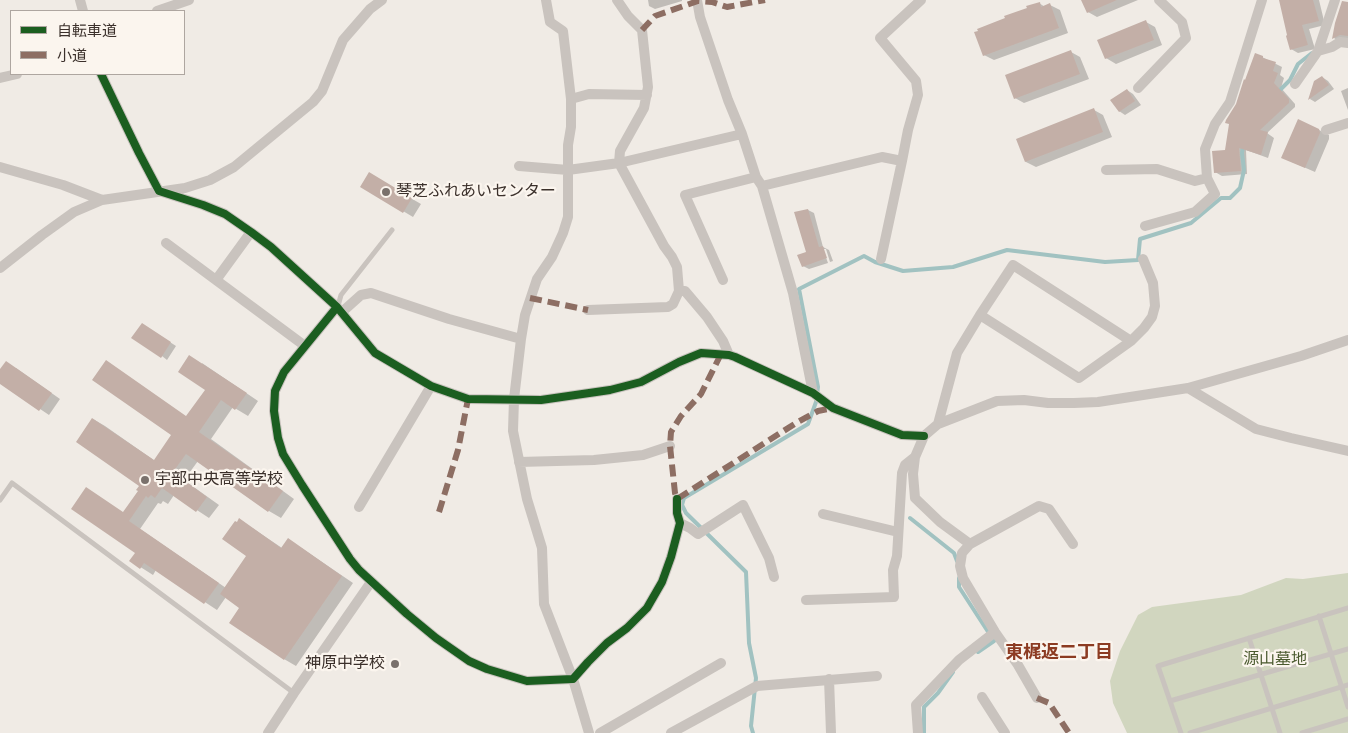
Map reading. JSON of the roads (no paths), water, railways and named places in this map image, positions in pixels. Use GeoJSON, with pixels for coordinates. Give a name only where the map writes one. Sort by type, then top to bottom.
{"type":"FeatureCollection","features":[{"type":"Feature","properties":{"kind":"street"},"geometry":{"type":"LineString","coordinates":[[160,10],[189,0]]}},
{"type":"Feature","properties":{"kind":"street"},"geometry":{"type":"LineString","coordinates":[[0,268],[74,212],[102,200],[185,188],[210,180],[234,167],[308,106],[322,90],[344,40],[370,9],[382,0]]}},
{"type":"Feature","properties":{"kind":"street"},"geometry":{"type":"LineString","coordinates":[[546,0],[550,22],[563,31],[571,99],[571,127],[568,145],[568,217],[552,257],[538,279],[525,316],[514,399],[513,431],[527,500],[542,548],[544,604],[573,679],[589,733]]}},
{"type":"Feature","properties":{"kind":"street"},"geometry":{"type":"LineString","coordinates":[[588,310],[668,307],[673,304],[680,291],[677,267],[619,163],[620,151],[644,108],[648,87],[642,30],[628,16],[617,0]]}},
{"type":"Feature","properties":{"kind":"street"},"geometry":{"type":"LineString","coordinates":[[698,0],[700,17],[756,177],[762,186],[794,293],[813,393]]}},
{"type":"Feature","properties":{"kind":"street"},"geometry":{"type":"LineString","coordinates":[[881,259],[908,130],[918,95],[916,81],[880,38],[921,0]]}},
{"type":"Feature","properties":{"kind":"street"},"geometry":{"type":"LineString","coordinates":[[1138,88],[1186,38],[1182,22],[1159,0]]}},
{"type":"Feature","properties":{"kind":"street"},"geometry":{"type":"LineString","coordinates":[[1145,226],[1194,212],[1215,194],[1207,178],[1205,149],[1215,124],[1230,102],[1262,0]]}},
{"type":"Feature","properties":{"kind":"street"},"geometry":{"type":"LineString","coordinates":[[1295,84],[1318,51],[1335,0]]}},
{"type":"Feature","properties":{"kind":"street"},"geometry":{"type":"LineString","coordinates":[[1318,51],[1332,47],[1340,42],[1348,43]]}},
{"type":"Feature","properties":{"kind":"street"},"geometry":{"type":"LineString","coordinates":[[0,78],[13,75]]}},
{"type":"Feature","properties":{"kind":"street"},"geometry":{"type":"LineString","coordinates":[[101,75],[126,128],[159,191],[225,214],[272,247],[340,309],[375,353],[431,386],[468,399],[541,400],[610,390],[641,382],[679,362],[702,353],[729,355],[813,393],[833,408],[902,435],[924,436]]}},
{"type":"Feature","properties":{"kind":"street"},"geometry":{"type":"LineString","coordinates":[[571,99],[589,94],[647,96]]}},
{"type":"Feature","properties":{"kind":"street"},"geometry":{"type":"LineString","coordinates":[[1326,130],[1348,122]]}},
{"type":"Feature","properties":{"kind":"street"},"geometry":{"type":"LineString","coordinates":[[520,166],[568,170],[619,163],[742,134]]}},
{"type":"Feature","properties":{"kind":"street"},"geometry":{"type":"LineString","coordinates":[[762,186],[882,157],[902,161]]}},
{"type":"Feature","properties":{"kind":"street"},"geometry":{"type":"LineString","coordinates":[[0,167],[62,185],[102,200]]}},
{"type":"Feature","properties":{"kind":"street"},"geometry":{"type":"LineString","coordinates":[[1106,170],[1157,168],[1195,181],[1207,178]]}},
{"type":"Feature","properties":{"kind":"street"},"geometry":{"type":"LineString","coordinates":[[723,280],[685,195],[756,177]]}},
{"type":"Feature","properties":{"kind":"street"},"geometry":{"type":"LineString","coordinates":[[216,280],[251,232]]}},
{"type":"Feature","properties":{"kind":"street"},"geometry":{"type":"LineString","coordinates":[[166,242],[305,346]]}},
{"type":"Feature","properties":{"kind":"street"},"geometry":{"type":"LineString","coordinates":[[980,315],[1079,378],[1131,342],[1152,317],[1155,306],[1153,283],[1144,259]]}},
{"type":"Feature","properties":{"kind":"street"},"geometry":{"type":"LineString","coordinates":[[938,424],[957,353],[1013,265],[1131,342]]}},
{"type":"Feature","properties":{"kind":"street"},"geometry":{"type":"LineString","coordinates":[[680,291],[685,291],[707,318],[723,341],[729,355]]}},
{"type":"Feature","properties":{"kind":"street"},"geometry":{"type":"LineString","coordinates":[[521,338],[449,319],[371,293],[361,295],[340,309],[305,346],[284,372],[275,391],[274,412],[278,438],[284,454],[312,502],[359,570],[436,638],[469,661],[487,670],[527,681],[573,679],[607,643],[627,628],[647,608],[662,582],[680,524],[677,499]]}},
{"type":"Feature","properties":{"kind":"street"},"geometry":{"type":"LineString","coordinates":[[970,544],[940,522],[915,498],[913,474],[915,457],[924,436],[938,424],[997,400],[1024,400],[1048,403],[1098,402],[1188,388],[1301,356],[1348,340]]}},
{"type":"Feature","properties":{"kind":"street"},"geometry":{"type":"LineString","coordinates":[[359,507],[431,386]]}},
{"type":"Feature","properties":{"kind":"street"},"geometry":{"type":"LineString","coordinates":[[1188,388],[1256,429],[1348,451]]}},
{"type":"Feature","properties":{"kind":"street"},"geometry":{"type":"LineString","coordinates":[[519,462],[594,460],[644,455],[670,446]]}},
{"type":"Feature","properties":{"kind":"street"},"geometry":{"type":"LineString","coordinates":[[806,600],[894,597],[893,570],[897,556],[902,473],[905,465],[915,457]]}},
{"type":"Feature","properties":{"kind":"street"},"geometry":{"type":"LineString","coordinates":[[680,524],[698,534],[743,505],[769,558],[774,577]]}},
{"type":"Feature","properties":{"kind":"street"},"geometry":{"type":"LineString","coordinates":[[1037,698],[963,578],[960,566],[962,553],[970,544],[1039,506],[1049,510],[1072,544]]}},
{"type":"Feature","properties":{"kind":"street"},"geometry":{"type":"LineString","coordinates":[[823,514],[898,532]]}},
{"type":"Feature","properties":{"kind":"street"},"geometry":{"type":"LineString","coordinates":[[268,733],[371,582]]}},
{"type":"Feature","properties":{"kind":"street"},"geometry":{"type":"LineString","coordinates":[[918,733],[916,705],[959,660],[995,632]]}},
{"type":"Feature","properties":{"kind":"street"},"geometry":{"type":"LineString","coordinates":[[600,733],[720,663]]}},
{"type":"Feature","properties":{"kind":"street"},"geometry":{"type":"LineString","coordinates":[[671,733],[757,686],[877,676]]}},
{"type":"Feature","properties":{"kind":"street"},"geometry":{"type":"LineString","coordinates":[[829,679],[831,733]]}},
{"type":"Feature","properties":{"kind":"street"},"geometry":{"type":"LineString","coordinates":[[982,697],[1006,733]]}},
{"type":"Feature","properties":{"kind":"lane"},"geometry":{"type":"LineString","coordinates":[[340,309],[341,295],[392,230]]}},
{"type":"Feature","properties":{"kind":"lane"},"geometry":{"type":"LineString","coordinates":[[0,500],[12,483],[294,693]]}},
{"type":"Feature","properties":{"kind":"lane"},"geometry":{"type":"LineString","coordinates":[[1181,733],[1158,666],[1348,608]]}},
{"type":"Feature","properties":{"kind":"lane"},"geometry":{"type":"LineString","coordinates":[[1319,616],[1348,707]]}},
{"type":"Feature","properties":{"kind":"lane"},"geometry":{"type":"LineString","coordinates":[[1249,638],[1280,733]]}},
{"type":"Feature","properties":{"kind":"lane"},"geometry":{"type":"LineString","coordinates":[[1170,701],[1348,649]]}},
{"type":"Feature","properties":{"kind":"lane"},"geometry":{"type":"LineString","coordinates":[[1190,733],[1348,685]]}},
{"type":"Feature","properties":{"kind":"lane"},"geometry":{"type":"LineString","coordinates":[[1302,733],[1348,718]]}},
{"type":"Feature","properties":{"kind":"waterway"},"geometry":{"type":"LineString","coordinates":[[1278,92],[1290,80],[1298,64],[1312,53]]}},
{"type":"Feature","properties":{"kind":"waterway"},"geometry":{"type":"LineString","coordinates":[[753,733],[751,726],[756,678],[749,643],[746,572],[686,513],[682,505],[684,498],[808,424],[816,402],[818,387],[799,289],[864,256],[875,262],[903,271],[953,267],[1007,250],[1105,262],[1138,260],[1140,239],[1191,223],[1221,198],[1230,198],[1240,188],[1244,170],[1243,146]]}},
{"type":"Feature","properties":{"kind":"waterway"},"geometry":{"type":"LineString","coordinates":[[910,518],[954,553],[957,561]]}},
{"type":"Feature","properties":{"kind":"waterway"},"geometry":{"type":"LineString","coordinates":[[959,578],[959,587],[994,641],[978,652]]}},
{"type":"Feature","properties":{"kind":"waterway"},"geometry":{"type":"LineString","coordinates":[[924,733],[924,707],[938,693],[953,672]]}},
{"type":"Feature","properties":{"kind":"place","name":"琴芝ふれあいセンター"},"geometry":{"type":"Point","coordinates":[386,192]}},
{"type":"Feature","properties":{"kind":"place","name":"宇部中央高等学校"},"geometry":{"type":"Point","coordinates":[145,480]}},
{"type":"Feature","properties":{"kind":"place","name":"神原中学校"},"geometry":{"type":"Point","coordinates":[395,664]}},
{"type":"Feature","properties":{"kind":"district","name":"東梶返二丁目"},"geometry":{"type":"Point","coordinates":[1059,653]}},
{"type":"Feature","properties":{"kind":"park label","name":"源山墓地"},"geometry":{"type":"Point","coordinates":[1275,660]}}]}
